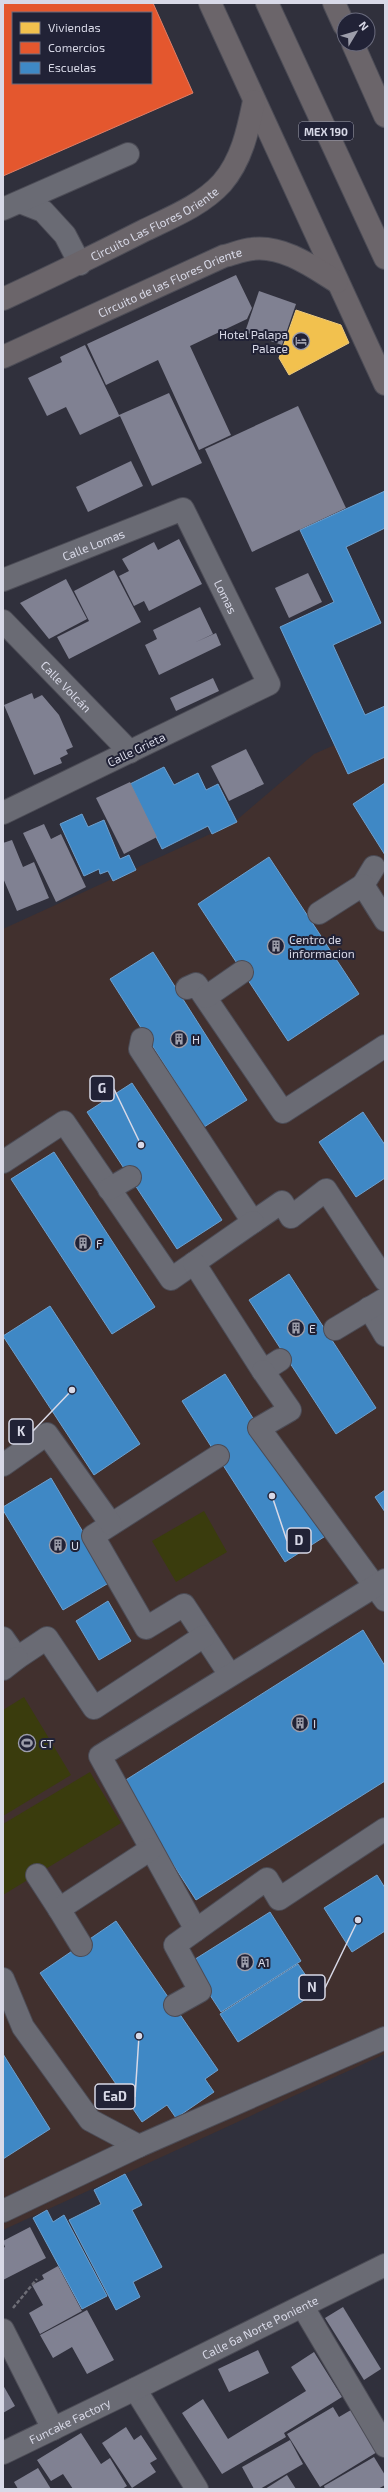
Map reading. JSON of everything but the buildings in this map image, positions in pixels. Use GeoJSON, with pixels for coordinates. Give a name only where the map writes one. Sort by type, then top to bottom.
{"type":"FeatureCollection","features":[{"type":"Feature","properties":{"kind":"main road"},"geometry":{"type":"LineString","coordinates":[[210,3],[385,384]]}},
{"type":"Feature","properties":{"kind":"main road","name":"MEX 190"},"geometry":{"type":"LineString","coordinates":[[267,3],[385,258]]}},
{"type":"Feature","properties":{"kind":"main road"},"geometry":{"type":"LineString","coordinates":[[357,52],[385,116]]}},
{"type":"Feature","properties":{"kind":"main road","name":"Circuito Las Flores Oriente"},"geometry":{"type":"LineString","coordinates":[[3,299],[80,264],[199,203],[222,182],[236,161],[248,134],[254,101]]}},
{"type":"Feature","properties":{"kind":"main road","name":"Circuito de las Flores Oriente"},"geometry":{"type":"LineString","coordinates":[[3,357],[224,256],[253,249],[284,253],[308,264],[337,282]]}},
{"type":"Feature","properties":{"kind":"street"},"geometry":{"type":"LineString","coordinates":[[12,206],[128,154]]}},
{"type":"Feature","properties":{"kind":"street"},"geometry":{"type":"LineString","coordinates":[[12,206],[43,211],[64,235],[80,264]]}},
{"type":"Feature","properties":{"kind":"street","name":"Calle Lomas"},"geometry":{"type":"LineString","coordinates":[[3,580],[183,509]]}},
{"type":"Feature","properties":{"kind":"street","name":"Lomas"},"geometry":{"type":"LineString","coordinates":[[183,509],[269,684]]}},
{"type":"Feature","properties":{"kind":"street","name":"Calle Volcán"},"geometry":{"type":"LineString","coordinates":[[3,621],[130,752]]}},
{"type":"Feature","properties":{"kind":"street","name":"Calle Grieta"},"geometry":{"type":"LineString","coordinates":[[3,813],[269,684]]}},
{"type":"Feature","properties":{"kind":"street"},"geometry":{"type":"LineString","coordinates":[[319,913],[363,885],[374,867]]}},
{"type":"Feature","properties":{"kind":"street"},"geometry":{"type":"LineString","coordinates":[[363,885],[385,920]]}},
{"type":"Feature","properties":{"kind":"street"},"geometry":{"type":"LineString","coordinates":[[242,972],[196,993],[283,1112],[385,1046]]}},
{"type":"Feature","properties":{"kind":"street"},"geometry":{"type":"LineString","coordinates":[[142,1039],[140,1049],[253,1222]]}},
{"type":"Feature","properties":{"kind":"street"},"geometry":{"type":"LineString","coordinates":[[3,1162],[64,1122],[171,1280],[282,1202],[291,1217],[326,1190],[385,1280]]}},
{"type":"Feature","properties":{"kind":"street"},"geometry":{"type":"LineString","coordinates":[[110,1189],[130,1177]]}},
{"type":"Feature","properties":{"kind":"street"},"geometry":{"type":"LineString","coordinates":[[194,1263],[271,1366],[290,1410],[259,1428],[382,1588],[230,1675],[100,1756],[196,1930]]}},
{"type":"Feature","properties":{"kind":"street"},"geometry":{"type":"LineString","coordinates":[[336,1329],[377,1304],[385,1335]]}},
{"type":"Feature","properties":{"kind":"street"},"geometry":{"type":"LineString","coordinates":[[3,1465],[47,1434],[111,1524]]}},
{"type":"Feature","properties":{"kind":"street"},"geometry":{"type":"LineString","coordinates":[[218,1456],[93,1536],[146,1628],[184,1605],[230,1675]]}},
{"type":"Feature","properties":{"kind":"street"},"geometry":{"type":"LineString","coordinates":[[3,1638],[10,1663],[47,1638],[94,1708],[204,1636]]}},
{"type":"Feature","properties":{"kind":"street"},"geometry":{"type":"LineString","coordinates":[[175,2005],[200,1991],[175,1945],[267,1878],[279,1899],[385,1829]]}},
{"type":"Feature","properties":{"kind":"street"},"geometry":{"type":"LineString","coordinates":[[59,1909],[151,1849]]}},
{"type":"Feature","properties":{"kind":"street"},"geometry":{"type":"LineString","coordinates":[[37,1875],[82,1945]]}},
{"type":"Feature","properties":{"kind":"street"},"geometry":{"type":"LineString","coordinates":[[3,1979],[23,2027],[90,2120],[139,2146]]}},
{"type":"Feature","properties":{"kind":"street"},"geometry":{"type":"LineString","coordinates":[[3,2211],[139,2146],[385,2038]]}},
{"type":"Feature","properties":{"kind":"street","name":"Calle 6a Norte Poniente"},"geometry":{"type":"LineString","coordinates":[[136,2389],[385,2265]]}},
{"type":"Feature","properties":{"kind":"street"},"geometry":{"type":"LineString","coordinates":[[303,2307],[385,2446]]}},
{"type":"Feature","properties":{"kind":"street"},"geometry":{"type":"LineString","coordinates":[[5,2322],[53,2428]]}},
{"type":"Feature","properties":{"kind":"street"},"geometry":{"type":"LineString","coordinates":[[136,2389],[197,2489]]}},
{"type":"Feature","properties":{"kind":"street","name":"Funcake Factory"},"geometry":{"type":"LineString","coordinates":[[3,2453],[136,2389]]}},
{"type":"Feature","properties":{"kind":"path"},"geometry":{"type":"LineString","coordinates":[[5,2322],[37,2279]]}},
{"type":"Feature","properties":{"kind":"shaded area"},"geometry":{"type":"Polygon","coordinates":[[[385,723],[385,2054],[3,2230],[3,929],[232,824],[314,754],[385,723]]]}},
{"type":"Feature","properties":{"kind":"shaded area"},"geometry":{"type":"Polygon","coordinates":[[[204,1511],[227,1552],[176,1582],[152,1541],[204,1511]]]}},
{"type":"Feature","properties":{"kind":"shaded area","name":"CT"},"geometry":{"type":"Polygon","coordinates":[[[24,1697],[71,1775],[3,1816],[3,1710],[24,1697]]]}},
{"type":"Feature","properties":{"kind":"shaded area"},"geometry":{"type":"Polygon","coordinates":[[[90,1772],[121,1823],[3,1895],[3,1824],[90,1772]]]}},
{"type":"Feature","properties":{"kind":"place","name":"Hotel Palapa Palace"},"geometry":{"type":"Point","coordinates":[301,341]}},
{"type":"Feature","properties":{"kind":"place","name":"Centro de informacion"},"geometry":{"type":"Point","coordinates":[276,946]}},
{"type":"Feature","properties":{"kind":"place","name":"H"},"geometry":{"type":"Point","coordinates":[179,1039]}},
{"type":"Feature","properties":{"kind":"place","name":"G"},"geometry":{"type":"Point","coordinates":[141,1145]}},
{"type":"Feature","properties":{"kind":"place","name":"F"},"geometry":{"type":"Point","coordinates":[83,1243]}},
{"type":"Feature","properties":{"kind":"place","name":"E"},"geometry":{"type":"Point","coordinates":[296,1328]}},
{"type":"Feature","properties":{"kind":"place","name":"K"},"geometry":{"type":"Point","coordinates":[72,1390]}},
{"type":"Feature","properties":{"kind":"place","name":"D"},"geometry":{"type":"Point","coordinates":[272,1496]}},
{"type":"Feature","properties":{"kind":"place","name":"U"},"geometry":{"type":"Point","coordinates":[58,1545]}},
{"type":"Feature","properties":{"kind":"place","name":"I"},"geometry":{"type":"Point","coordinates":[300,1723]}},
{"type":"Feature","properties":{"kind":"place","name":"CT"},"geometry":{"type":"Point","coordinates":[27,1743]}},
{"type":"Feature","properties":{"kind":"place","name":"N"},"geometry":{"type":"Point","coordinates":[358,1920]}},
{"type":"Feature","properties":{"kind":"place","name":"A1"},"geometry":{"type":"Point","coordinates":[245,1962]}},
{"type":"Feature","properties":{"kind":"place","name":"EaD"},"geometry":{"type":"Point","coordinates":[139,2036]}}]}
